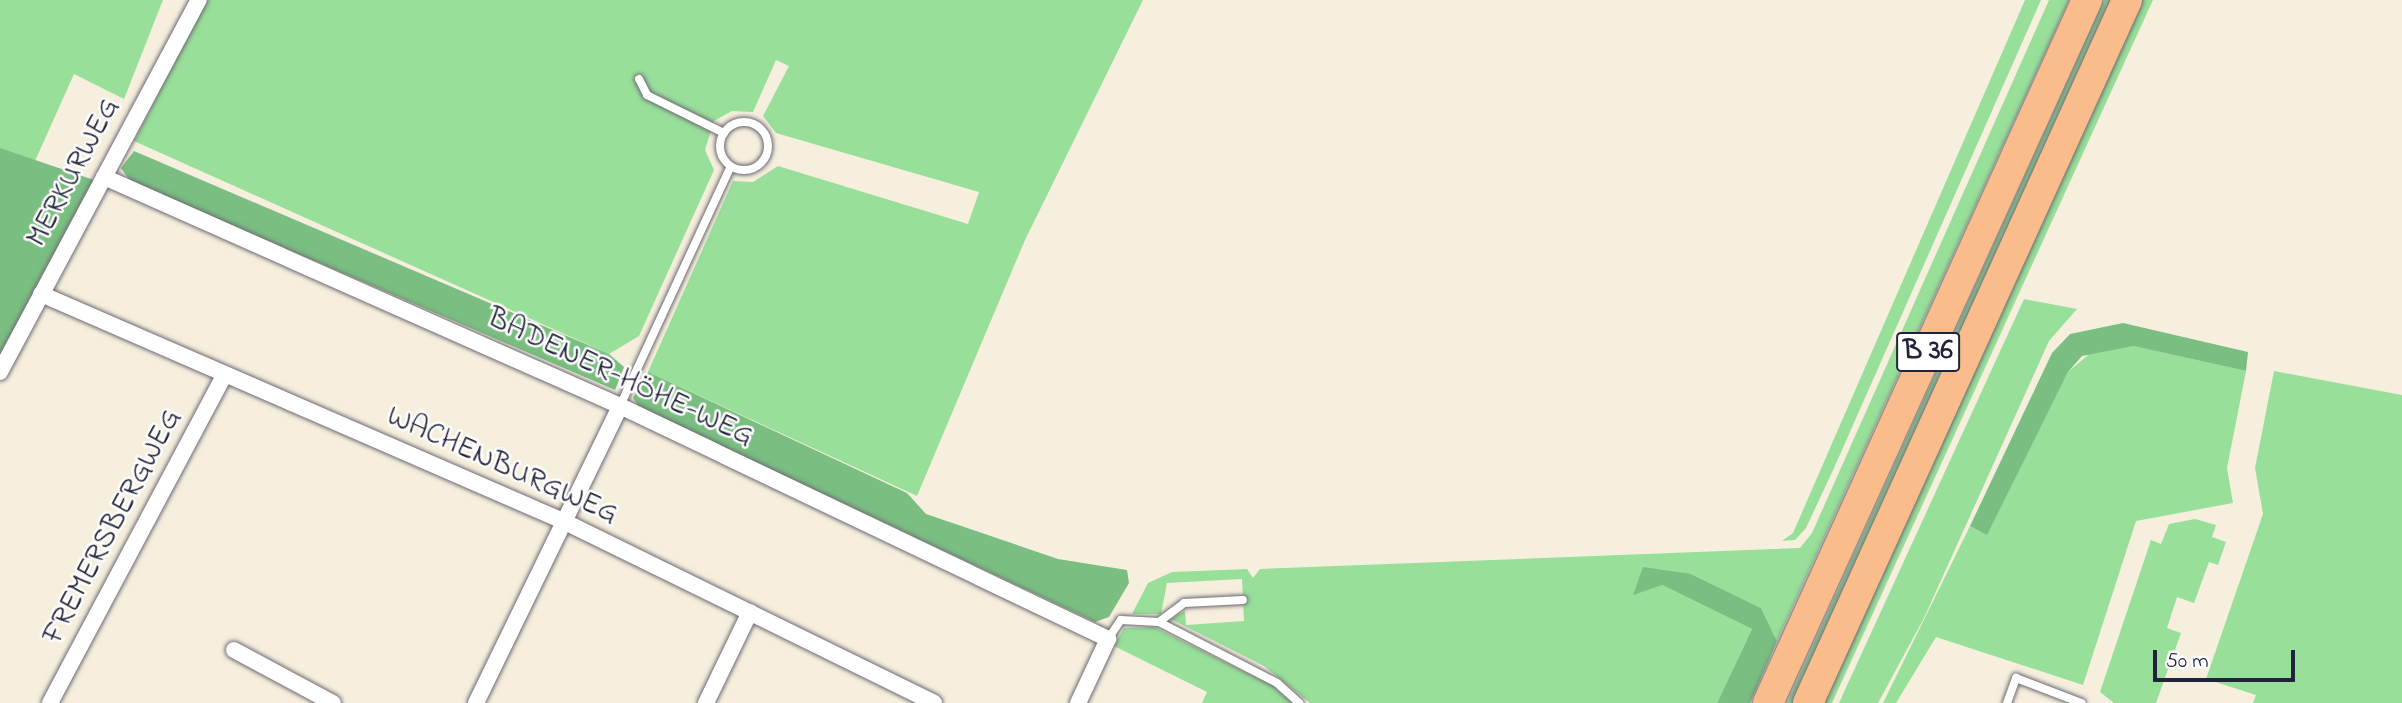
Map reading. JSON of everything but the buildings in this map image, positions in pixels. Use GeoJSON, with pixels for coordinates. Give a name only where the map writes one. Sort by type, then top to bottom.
{"type":"FeatureCollection","features":[{"type":"Feature","properties":{"kind":"highway","name":"B 36"},"geometry":{"type":"LineString","coordinates":[[1768,703],[2087,0]]}},
{"type":"Feature","properties":{"kind":"highway","name":"B 36"},"geometry":{"type":"LineString","coordinates":[[1808,703],[2127,0]]}},
{"type":"Feature","properties":{"kind":"street","name":"MERKURWEG"},"geometry":{"type":"LineString","coordinates":[[0,372],[199,0]]}},
{"type":"Feature","properties":{"kind":"street","name":"BADENER-HÖHE-WEG"},"geometry":{"type":"LineString","coordinates":[[104,177],[620,407],[1108,639]]}},
{"type":"Feature","properties":{"kind":"street","name":"WACHENBURGWEG"},"geometry":{"type":"LineString","coordinates":[[41,295],[564,521],[934,703]]}},
{"type":"Feature","properties":{"kind":"street","name":"FREMERSBERGWEG"},"geometry":{"type":"LineString","coordinates":[[50,703],[224,376]]}},
{"type":"Feature","properties":{"kind":"street"},"geometry":{"type":"LineString","coordinates":[[477,703],[620,407]]}},
{"type":"Feature","properties":{"kind":"street"},"geometry":{"type":"LineString","coordinates":[[706,703],[750,612]]}},
{"type":"Feature","properties":{"kind":"street"},"geometry":{"type":"LineString","coordinates":[[1078,703],[1108,639]]}},
{"type":"Feature","properties":{"kind":"street"},"geometry":{"type":"LineString","coordinates":[[234,650],[333,703]]}},
{"type":"Feature","properties":{"kind":"lane"},"geometry":{"type":"LineString","coordinates":[[639,79],[647,95],[724,132]]}},
{"type":"Feature","properties":{"kind":"lane"},"geometry":{"type":"LineString","coordinates":[[745,122],[768,140],[760,164],[747,170],[731,166],[720,149],[724,132],[745,122]]}},
{"type":"Feature","properties":{"kind":"lane"},"geometry":{"type":"LineString","coordinates":[[620,407],[731,166]]}},
{"type":"Feature","properties":{"kind":"lane"},"geometry":{"type":"LineString","coordinates":[[1159,622],[1184,603],[1243,600]]}},
{"type":"Feature","properties":{"kind":"lane"},"geometry":{"type":"LineString","coordinates":[[1108,639],[1121,620],[1159,622],[1276,683],[1299,703]]}},
{"type":"Feature","properties":{"kind":"lane"},"geometry":{"type":"LineString","coordinates":[[2007,703],[2016,678],[2081,703]]}},
{"type":"Feature","properties":{"kind":"green space"},"geometry":{"type":"Polygon","coordinates":[[[0,0],[163,0],[124,99],[74,74],[35,161],[0,149],[0,0]]]}},
{"type":"Feature","properties":{"kind":"green space"},"geometry":{"type":"Polygon","coordinates":[[[207,0],[1143,0],[1025,240],[917,496],[648,372],[733,181],[753,182],[778,166],[968,224],[979,192],[776,133],[763,116],[789,66],[776,60],[753,112],[732,111],[714,121],[705,150],[714,170],[639,336],[609,354],[134,141],[207,0]]]}},
{"type":"Feature","properties":{"kind":"green space"},"geometry":{"type":"Polygon","coordinates":[[[2025,0],[2041,0],[1834,468],[1806,528],[1795,540],[1782,541],[1793,533],[2025,0]]]}},
{"type":"Feature","properties":{"kind":"green space"},"geometry":{"type":"Polygon","coordinates":[[[2049,0],[2069,0],[1777,641],[1761,608],[1691,574],[1662,585],[1752,629],[1717,703],[1310,703],[1264,666],[1171,619],[1185,611],[1186,625],[1244,621],[1242,579],[1167,583],[1161,614],[1132,614],[1148,583],[1172,572],[1247,569],[1253,578],[1260,569],[1800,548],[1812,533],[2049,0]]]}},
{"type":"Feature","properties":{"kind":"green space"},"geometry":{"type":"Polygon","coordinates":[[[2104,0],[2115,0],[1795,703],[1787,703],[2104,0]]]}},
{"type":"Feature","properties":{"kind":"green space"},"geometry":{"type":"Polygon","coordinates":[[[2140,0],[2153,0],[1832,703],[1821,703],[2140,0]]]}},
{"type":"Feature","properties":{"kind":"green space"},"geometry":{"type":"Polygon","coordinates":[[[0,148],[94,180],[0,356],[0,148]]]}},
{"type":"Feature","properties":{"kind":"green space"},"geometry":{"type":"Polygon","coordinates":[[[134,151],[609,354],[624,367],[615,390],[131,182],[121,168],[134,151]]]}},
{"type":"Feature","properties":{"kind":"green space"},"geometry":{"type":"Polygon","coordinates":[[[2024,299],[2077,309],[2049,341],[1924,618],[1878,703],[1839,703],[2024,299]]]}},
{"type":"Feature","properties":{"kind":"green space"},"geometry":{"type":"Polygon","coordinates":[[[2123,323],[2248,352],[2246,371],[2133,346],[2082,356],[2068,372],[1987,535],[1970,526],[2052,353],[2070,334],[2123,323]]]}},
{"type":"Feature","properties":{"kind":"green space"},"geometry":{"type":"Polygon","coordinates":[[[2133,346],[2246,371],[2227,468],[2233,503],[2136,521],[2083,685],[1936,637],[1896,703],[1883,703],[1970,526],[1986,534],[2068,372],[2094,350],[2133,346]]]}},
{"type":"Feature","properties":{"kind":"green space"},"geometry":{"type":"Polygon","coordinates":[[[2274,371],[2402,395],[2402,703],[2253,703],[2256,695],[2206,679],[2263,514],[2255,468],[2274,371]]]}},
{"type":"Feature","properties":{"kind":"green space"},"geometry":{"type":"Polygon","coordinates":[[[648,372],[907,493],[926,514],[1058,559],[1127,570],[1129,583],[1109,617],[1095,622],[639,407],[633,398],[648,372]]]}},
{"type":"Feature","properties":{"kind":"green space"},"geometry":{"type":"Polygon","coordinates":[[[2195,519],[2216,525],[2212,537],[2226,542],[2218,565],[2209,562],[2194,603],[2177,597],[2167,628],[2181,633],[2156,703],[2114,703],[2100,692],[2151,540],[2161,544],[2169,524],[2195,519]]]}},
{"type":"Feature","properties":{"kind":"green space"},"geometry":{"type":"Polygon","coordinates":[[[1643,567],[1691,574],[1761,608],[1777,641],[1750,703],[1717,703],[1752,629],[1662,585],[1633,595],[1643,567]]]}},
{"type":"Feature","properties":{"kind":"green space"},"geometry":{"type":"Polygon","coordinates":[[[1154,627],[1273,686],[1292,703],[1202,703],[1207,692],[1114,646],[1124,628],[1154,627]]]}}]}
